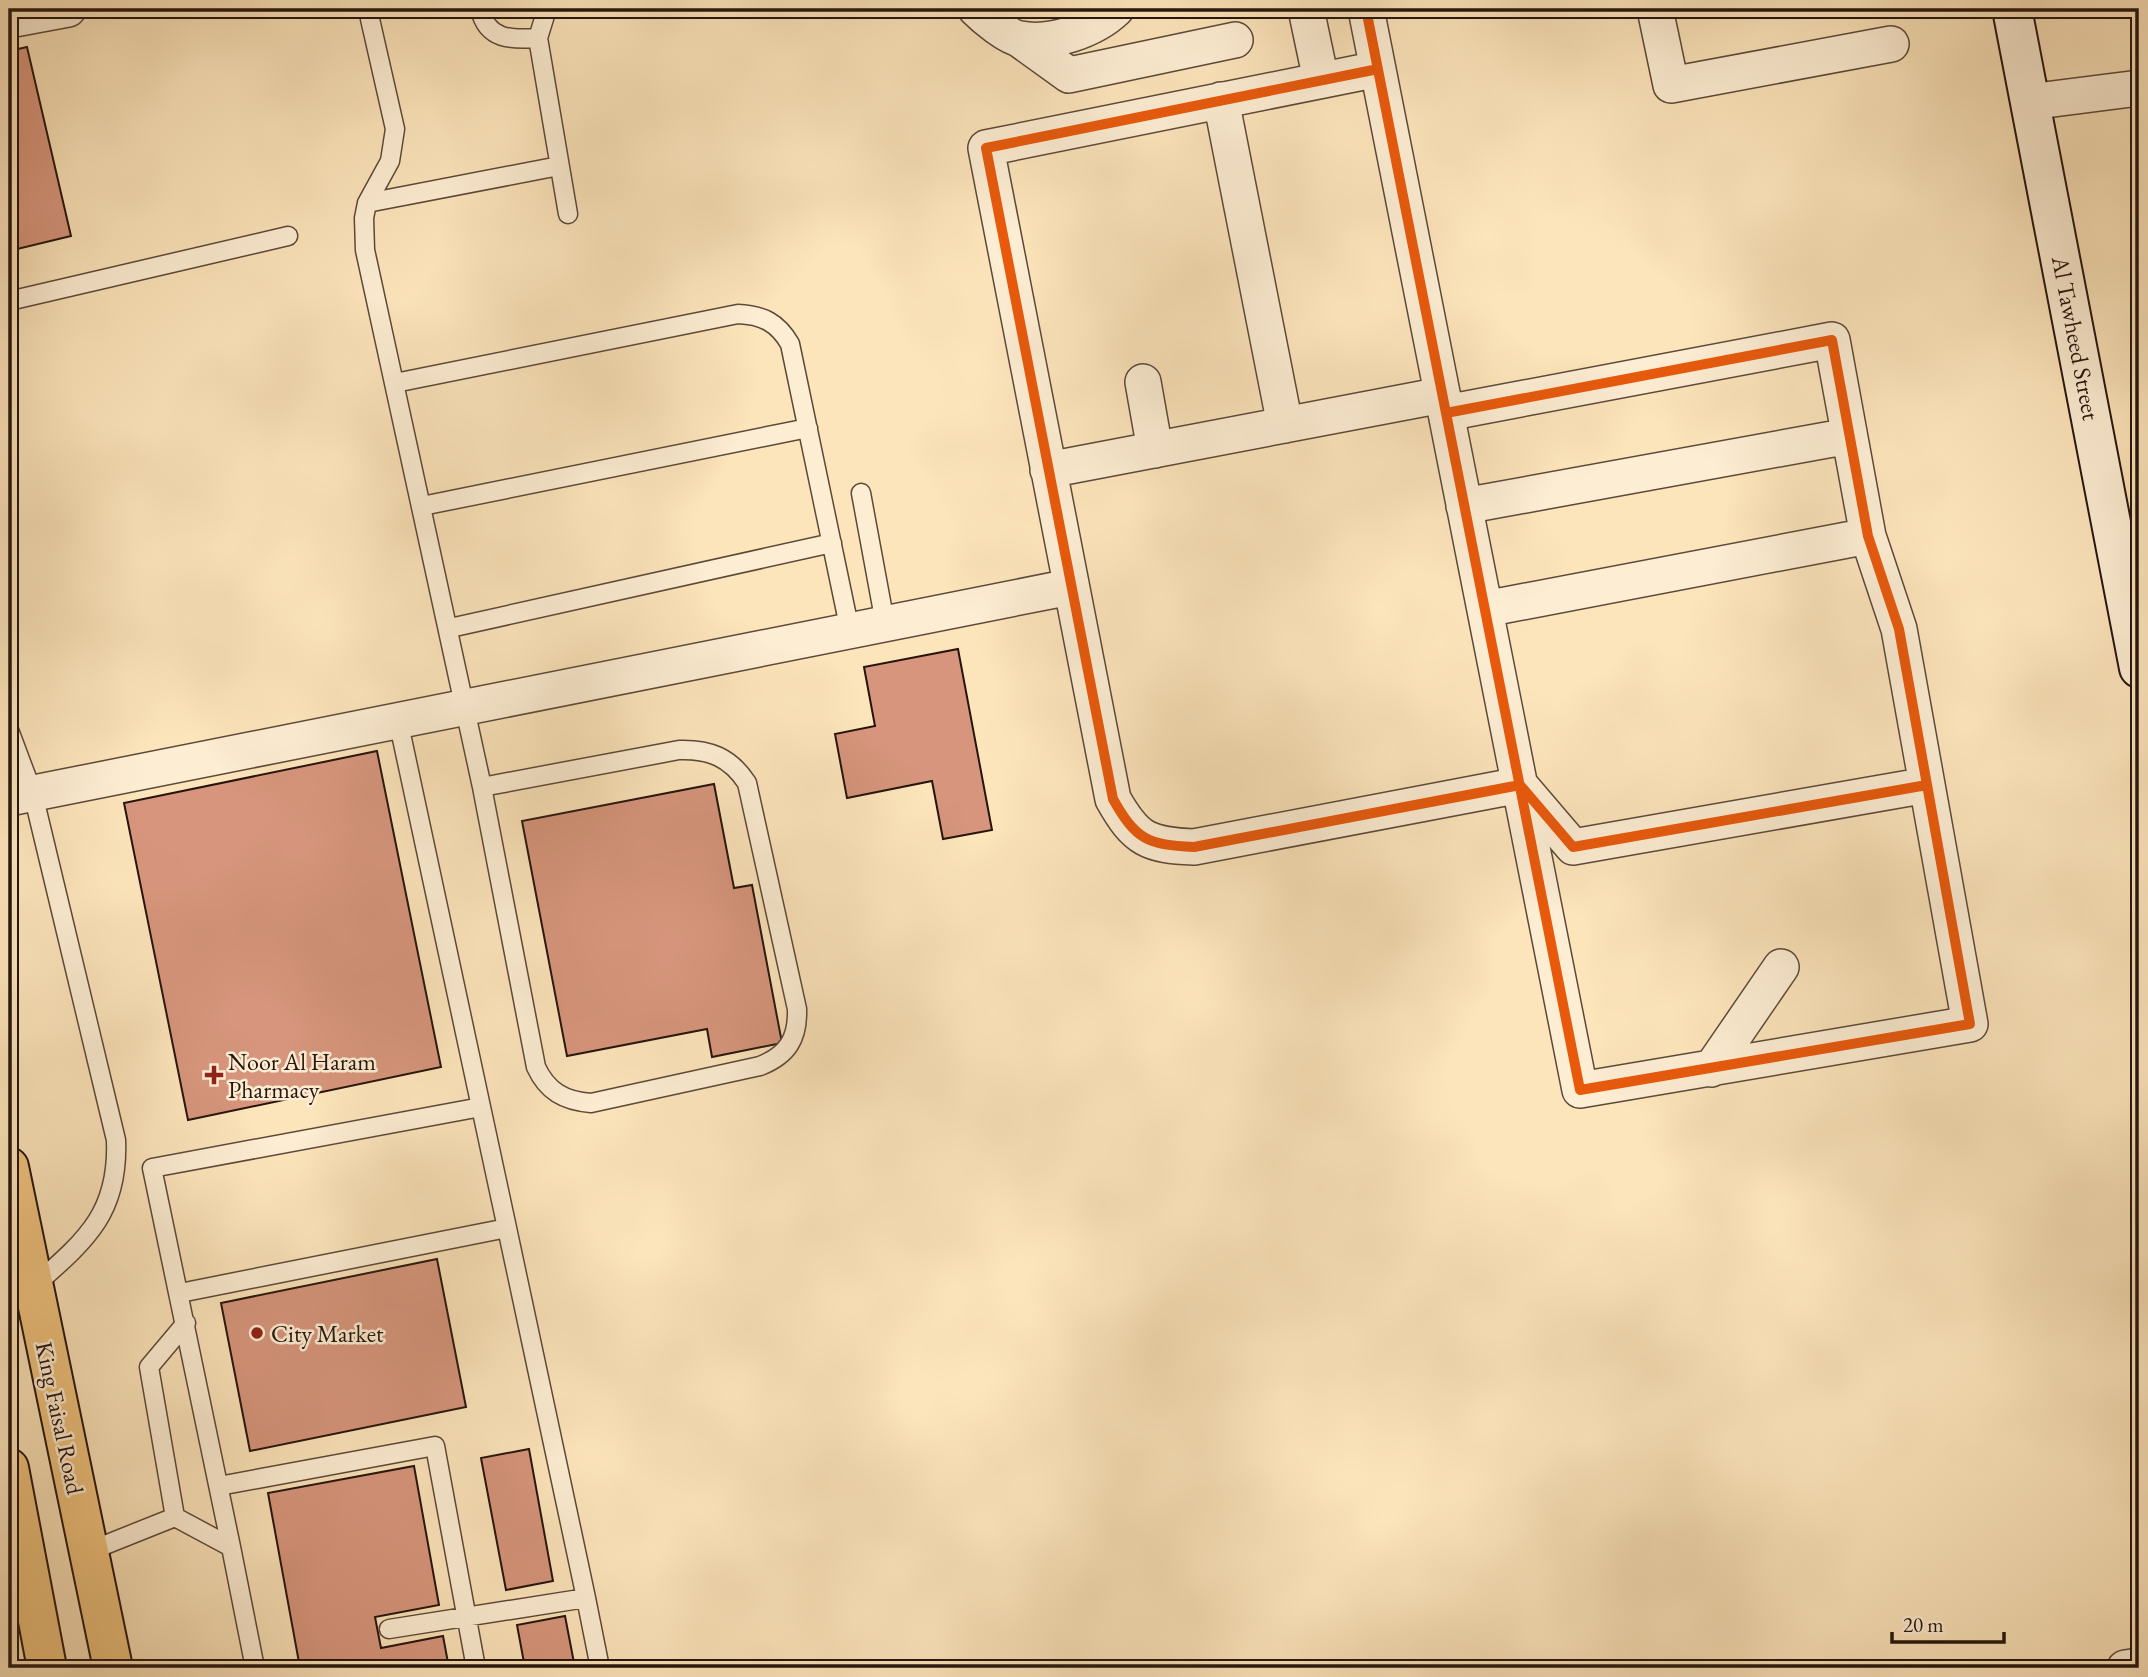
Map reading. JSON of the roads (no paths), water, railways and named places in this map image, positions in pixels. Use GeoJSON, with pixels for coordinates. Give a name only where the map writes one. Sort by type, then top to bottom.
{"type":"FeatureCollection","features":[{"type":"Feature","properties":{"kind":"main road","name":"King Faisal Road"},"geometry":{"type":"LineString","coordinates":[[9,1167],[113,1668]]}},
{"type":"Feature","properties":{"kind":"main road"},"geometry":{"type":"LineString","coordinates":[[9,1468],[47,1668]]}},
{"type":"Feature","properties":{"kind":"street"},"geometry":{"type":"LineString","coordinates":[[9,20],[68,9]]}},
{"type":"Feature","properties":{"kind":"street"},"geometry":{"type":"LineString","coordinates":[[976,9],[1069,75],[1235,40]]}},
{"type":"Feature","properties":{"kind":"street"},"geometry":{"type":"LineString","coordinates":[[1019,39],[1059,38],[1107,17],[1116,9]]}},
{"type":"Feature","properties":{"kind":"street"},"geometry":{"type":"LineString","coordinates":[[1306,9],[1321,80]]}},
{"type":"Feature","properties":{"kind":"street"},"geometry":{"type":"LineString","coordinates":[[1048,470],[1286,425],[1444,404],[1832,340],[1868,536],[1899,629],[1969,1024],[1580,1090],[1464,506],[1444,404],[1378,69],[1366,9]]}},
{"type":"Feature","properties":{"kind":"street"},"geometry":{"type":"LineString","coordinates":[[1655,9],[1671,85],[1891,44]]}},
{"type":"Feature","properties":{"kind":"street","name":"Al Tawheed Street"},"geometry":{"type":"LineString","coordinates":[[2012,9],[2139,668]]}},
{"type":"Feature","properties":{"kind":"street"},"geometry":{"type":"LineString","coordinates":[[1378,69],[986,148],[1070,587],[1113,799],[1128,826],[1158,846],[1194,846],[1520,785]]}},
{"type":"Feature","properties":{"kind":"street"},"geometry":{"type":"LineString","coordinates":[[2030,102],[2139,88]]}},
{"type":"Feature","properties":{"kind":"street"},"geometry":{"type":"LineString","coordinates":[[1221,100],[1286,425]]}},
{"type":"Feature","properties":{"kind":"street"},"geometry":{"type":"LineString","coordinates":[[1143,382],[1156,450]]}},
{"type":"Feature","properties":{"kind":"street"},"geometry":{"type":"LineString","coordinates":[[1464,506],[1849,436]]}},
{"type":"Feature","properties":{"kind":"street"},"geometry":{"type":"LineString","coordinates":[[1485,609],[1868,536]]}},
{"type":"Feature","properties":{"kind":"street"},"geometry":{"type":"LineString","coordinates":[[21,796],[1070,587]]}},
{"type":"Feature","properties":{"kind":"street"},"geometry":{"type":"LineString","coordinates":[[1520,785],[1573,847],[1927,785]]}},
{"type":"Feature","properties":{"kind":"street"},"geometry":{"type":"LineString","coordinates":[[1711,1069],[1781,967]]}},
{"type":"Feature","properties":{"kind":"street"},"geometry":{"type":"LineString","coordinates":[[2125,1668],[2139,1666]]}},
{"type":"Feature","properties":{"kind":"lane"},"geometry":{"type":"LineString","coordinates":[[480,9],[487,27],[495,34],[513,40],[538,38]]}},
{"type":"Feature","properties":{"kind":"lane"},"geometry":{"type":"LineString","coordinates":[[547,9],[538,38],[568,214]]}},
{"type":"Feature","properties":{"kind":"lane"},"geometry":{"type":"LineString","coordinates":[[370,19],[395,129],[390,161],[367,203],[364,218],[365,250],[467,706],[482,787],[536,1067],[551,1090],[576,1102],[591,1103],[760,1066],[772,1061],[791,1044],[796,1032],[797,1009],[754,809],[747,783],[729,762],[704,751],[679,750],[482,787]]}},
{"type":"Feature","properties":{"kind":"lane"},"geometry":{"type":"LineString","coordinates":[[367,203],[559,166]]}},
{"type":"Feature","properties":{"kind":"lane"},"geometry":{"type":"LineString","coordinates":[[9,300],[288,236]]}},
{"type":"Feature","properties":{"kind":"lane"},"geometry":{"type":"LineString","coordinates":[[395,383],[738,314],[764,318],[784,333],[790,345],[850,631]]}},
{"type":"Feature","properties":{"kind":"lane"},"geometry":{"type":"LineString","coordinates":[[422,506],[808,428]]}},
{"type":"Feature","properties":{"kind":"lane"},"geometry":{"type":"LineString","coordinates":[[861,494],[885,623]]}},
{"type":"Feature","properties":{"kind":"lane"},"geometry":{"type":"LineString","coordinates":[[450,628],[832,543]]}},
{"type":"Feature","properties":{"kind":"lane"},"geometry":{"type":"LineString","coordinates":[[398,720],[600,1668]]}},
{"type":"Feature","properties":{"kind":"lane"},"geometry":{"type":"LineString","coordinates":[[9,730],[21,796],[113,1124],[117,1159],[110,1199],[102,1216],[77,1248],[32,1288]]}},
{"type":"Feature","properties":{"kind":"lane"},"geometry":{"type":"LineString","coordinates":[[255,1668],[180,1293],[152,1168],[481,1107]]}},
{"type":"Feature","properties":{"kind":"lane"},"geometry":{"type":"LineString","coordinates":[[180,1293],[507,1228]]}},
{"type":"Feature","properties":{"kind":"lane"},"geometry":{"type":"LineString","coordinates":[[176,1517],[149,1367],[186,1323]]}},
{"type":"Feature","properties":{"kind":"lane"},"geometry":{"type":"LineString","coordinates":[[219,1486],[435,1446],[476,1668]]}},
{"type":"Feature","properties":{"kind":"lane"},"geometry":{"type":"LineString","coordinates":[[90,1551],[176,1517]]}},
{"type":"Feature","properties":{"kind":"lane"},"geometry":{"type":"LineString","coordinates":[[176,1517],[231,1547]]}},
{"type":"Feature","properties":{"kind":"lane"},"geometry":{"type":"LineString","coordinates":[[389,1629],[586,1598]]}},
{"type":"Feature","properties":{"kind":"place","name":"Noor Al Haram Pharmacy"},"geometry":{"type":"Point","coordinates":[214,1075]}},
{"type":"Feature","properties":{"kind":"place","name":"City Market"},"geometry":{"type":"Point","coordinates":[257,1333]}}]}
